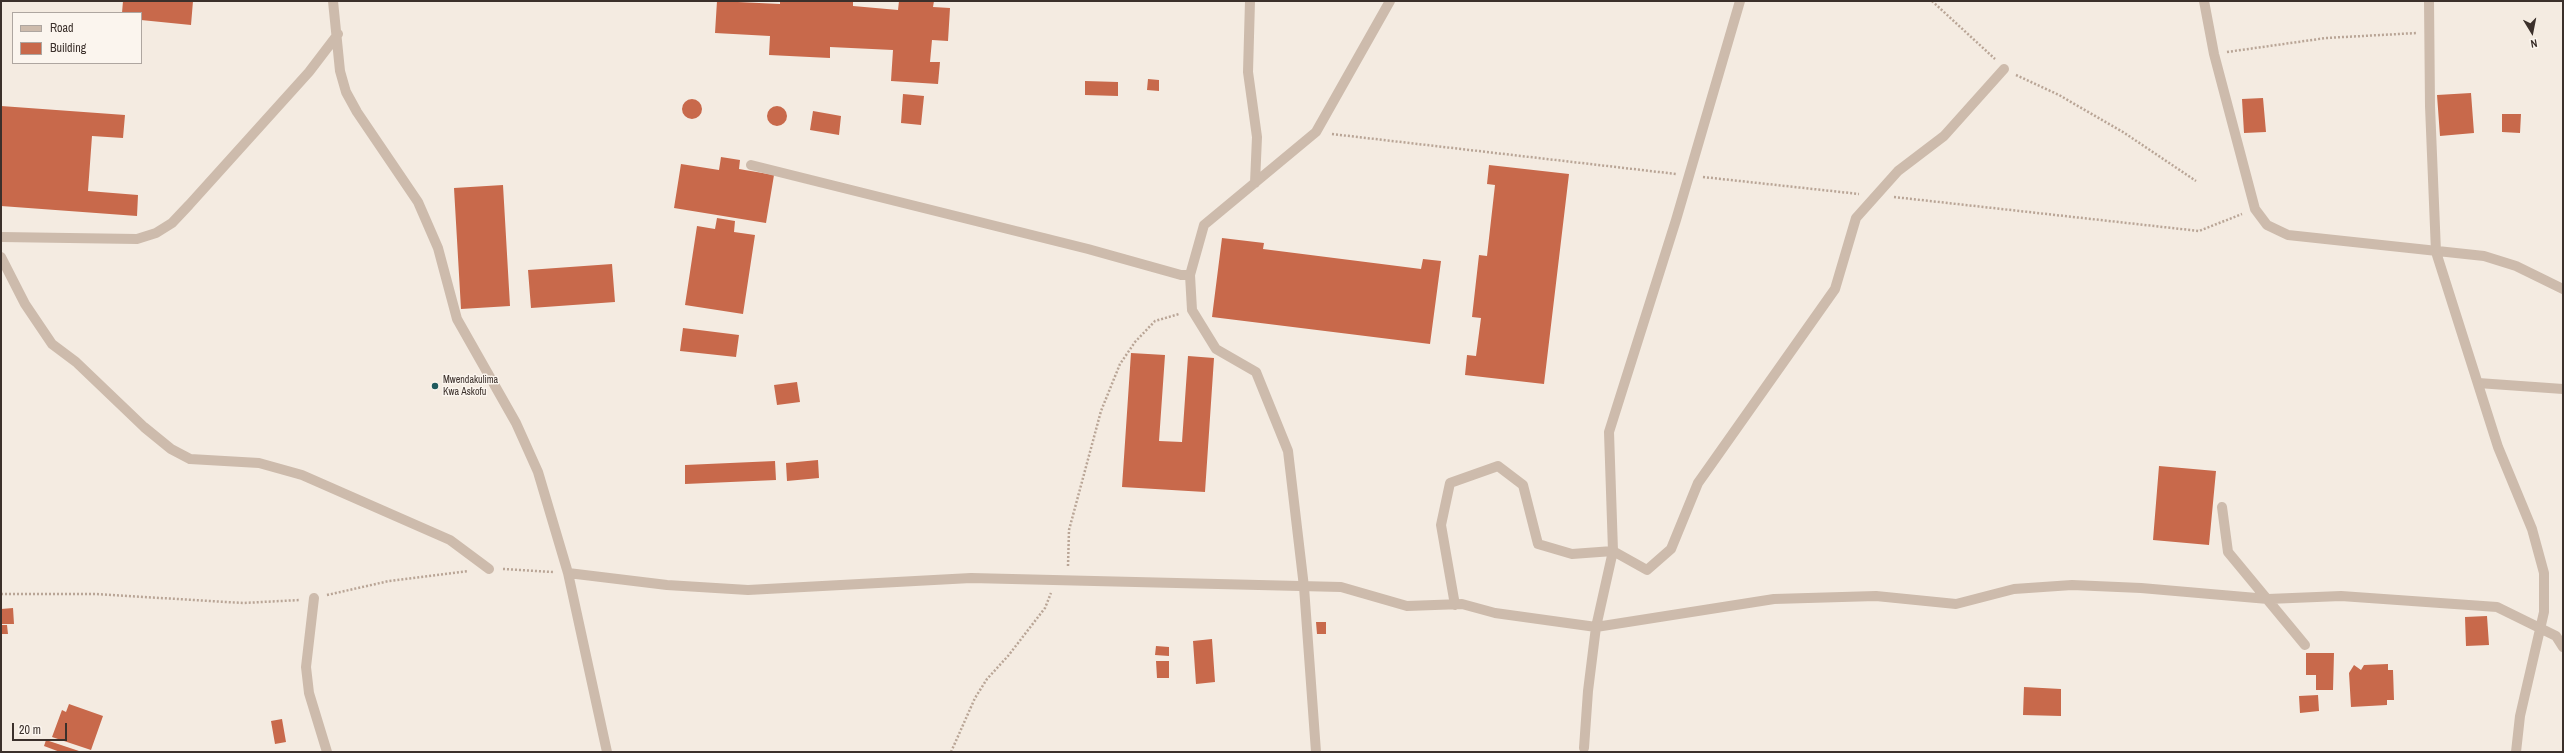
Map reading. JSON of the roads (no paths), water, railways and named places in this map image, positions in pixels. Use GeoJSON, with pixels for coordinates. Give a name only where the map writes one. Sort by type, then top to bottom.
{"type":"FeatureCollection","features":[{"type":"Feature","properties":{"kind":"street"},"geometry":{"type":"LineString","coordinates":[[333,1],[338,34],[340,71],[346,92],[357,112],[418,202],[438,248],[457,319],[516,423],[538,472],[568,573],[607,752]]}},
{"type":"Feature","properties":{"kind":"street"},"geometry":{"type":"LineString","coordinates":[[1250,1],[1248,72],[1257,137],[1255,183]]}},
{"type":"Feature","properties":{"kind":"street"},"geometry":{"type":"LineString","coordinates":[[1316,752],[1304,587],[1288,451],[1256,372],[1216,349],[1192,310],[1190,275],[1204,225],[1316,132],[1390,1]]}},
{"type":"Feature","properties":{"kind":"street"},"geometry":{"type":"LineString","coordinates":[[1584,748],[1588,690],[1596,627],[1613,551],[1609,432],[1689,176],[1740,1]]}},
{"type":"Feature","properties":{"kind":"street"},"geometry":{"type":"LineString","coordinates":[[2204,1],[2214,54],[2255,209],[2267,225],[2288,235],[2484,256],[2516,266],[2563,289]]}},
{"type":"Feature","properties":{"kind":"street"},"geometry":{"type":"LineString","coordinates":[[2429,1],[2436,252],[2498,447],[2532,529],[2544,573],[2545,596],[2540,629],[2520,716],[2516,752]]}},
{"type":"Feature","properties":{"kind":"street"},"geometry":{"type":"LineString","coordinates":[[1,237],[137,239],[161,229],[172,222],[189,205],[309,72],[338,34]]}},
{"type":"Feature","properties":{"kind":"street"},"geometry":{"type":"LineString","coordinates":[[1455,605],[1441,525],[1450,483],[1498,466],[1523,485],[1538,544],[1572,554],[1613,551],[1647,570],[1671,549],[1698,483],[1835,289],[1856,218],[1898,171],[1944,136],[2004,69]]}},
{"type":"Feature","properties":{"kind":"street"},"geometry":{"type":"LineString","coordinates":[[751,165],[1081,247],[1181,275],[1190,275]]}},
{"type":"Feature","properties":{"kind":"street"},"geometry":{"type":"LineString","coordinates":[[1,257],[25,304],[52,344],[76,362],[144,427],[171,449],[190,459],[259,463],[302,475],[444,537],[489,569]]}},
{"type":"Feature","properties":{"kind":"street"},"geometry":{"type":"LineString","coordinates":[[2478,383],[2563,389]]}},
{"type":"Feature","properties":{"kind":"street"},"geometry":{"type":"LineString","coordinates":[[2222,507],[2228,552],[2268,599],[2304,645]]}},
{"type":"Feature","properties":{"kind":"street"},"geometry":{"type":"LineString","coordinates":[[568,573],[674,585],[748,590],[971,578],[1341,587],[1407,606],[1455,605],[1495,614],[1596,627],[1774,599],[1876,596],[1956,604],[2014,589],[2072,585],[2141,588],[2268,599],[2341,596],[2497,607],[2556,636],[2563,647]]}},
{"type":"Feature","properties":{"kind":"street"},"geometry":{"type":"LineString","coordinates":[[314,598],[306,667],[309,694],[327,752]]}},
{"type":"Feature","properties":{"kind":"place","name":"Mwendakulima Kwa Askofu"},"geometry":{"type":"Point","coordinates":[435,386]}}]}
